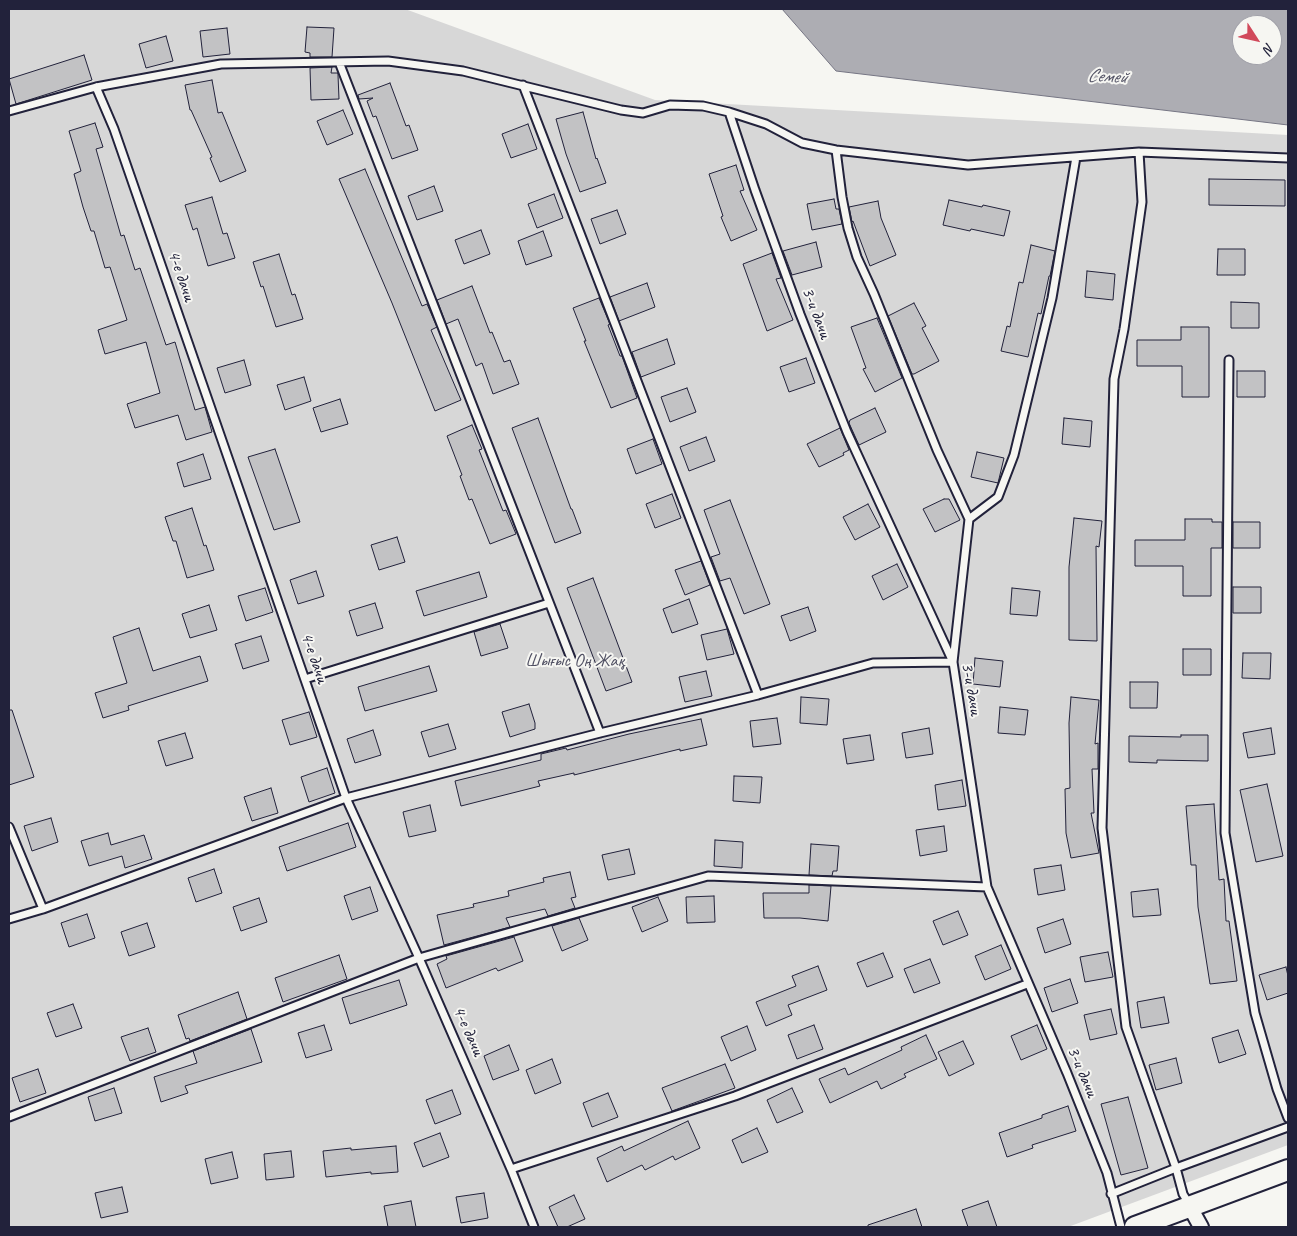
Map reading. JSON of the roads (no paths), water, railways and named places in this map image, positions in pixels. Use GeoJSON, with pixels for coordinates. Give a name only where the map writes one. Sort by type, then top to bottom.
{"type":"FeatureCollection","features":[{"type":"Feature","properties":{"kind":"street"},"geometry":{"type":"LineString","coordinates":[[1135,1227],[1288,1170]]}},
{"type":"Feature","properties":{"kind":"street"},"geometry":{"type":"LineString","coordinates":[[1190,1206],[1201,1227]]}},
{"type":"Feature","properties":{"kind":"lane"},"geometry":{"type":"LineString","coordinates":[[9,111],[96,87],[221,64],[388,61],[463,71],[628,111],[643,113],[670,105],[703,106],[766,124],[802,143],[836,150],[968,165],[1139,152],[1288,158]]}},
{"type":"Feature","properties":{"kind":"lane"},"geometry":{"type":"LineString","coordinates":[[339,62],[600,732]]}},
{"type":"Feature","properties":{"kind":"lane"},"geometry":{"type":"LineString","coordinates":[[524,85],[758,695]]}},
{"type":"Feature","properties":{"kind":"lane","name":"4-е дачи"},"geometry":{"type":"LineString","coordinates":[[96,87],[114,129],[346,798],[419,958],[511,1169],[534,1227]]}},
{"type":"Feature","properties":{"kind":"lane","name":"3-и дачи"},"geometry":{"type":"LineString","coordinates":[[729,112],[800,314],[847,432],[953,662],[987,887],[1027,984],[1067,1073],[1107,1174],[1121,1227]]}},
{"type":"Feature","properties":{"kind":"lane"},"geometry":{"type":"LineString","coordinates":[[9,919],[346,798],[600,732],[758,695],[873,663],[953,662],[969,519],[937,450],[874,294],[857,257],[844,205],[836,150]]}},
{"type":"Feature","properties":{"kind":"lane"},"geometry":{"type":"LineString","coordinates":[[1139,152],[1142,202],[1124,330],[1114,378],[1102,828],[1126,1027],[1176,1168],[1183,1194],[1190,1206]]}},
{"type":"Feature","properties":{"kind":"lane"},"geometry":{"type":"LineString","coordinates":[[969,519],[998,497],[1014,455],[1052,298],[1076,157]]}},
{"type":"Feature","properties":{"kind":"lane"},"geometry":{"type":"LineString","coordinates":[[1230,360],[1225,833],[1255,1014],[1277,1089],[1288,1118]]}},
{"type":"Feature","properties":{"kind":"lane"},"geometry":{"type":"LineString","coordinates":[[305,678],[549,603]]}},
{"type":"Feature","properties":{"kind":"lane"},"geometry":{"type":"LineString","coordinates":[[9,827],[43,908]]}},
{"type":"Feature","properties":{"kind":"lane"},"geometry":{"type":"LineString","coordinates":[[9,1117],[419,958],[708,876],[987,887]]}},
{"type":"Feature","properties":{"kind":"lane"},"geometry":{"type":"LineString","coordinates":[[511,1169],[734,1096],[1027,984]]}},
{"type":"Feature","properties":{"kind":"lane"},"geometry":{"type":"LineString","coordinates":[[1111,1194],[1288,1127]]}},
{"type":"Feature","properties":{"kind":"water","name":"Семей"},"geometry":{"type":"Polygon","coordinates":[[[782,9],[1288,9],[1288,125],[836,71],[782,9]]]}},
{"type":"Feature","properties":{"kind":"park label","name":"Шығыс Оң Жақ"},"geometry":{"type":"Point","coordinates":[575,661]}}]}
